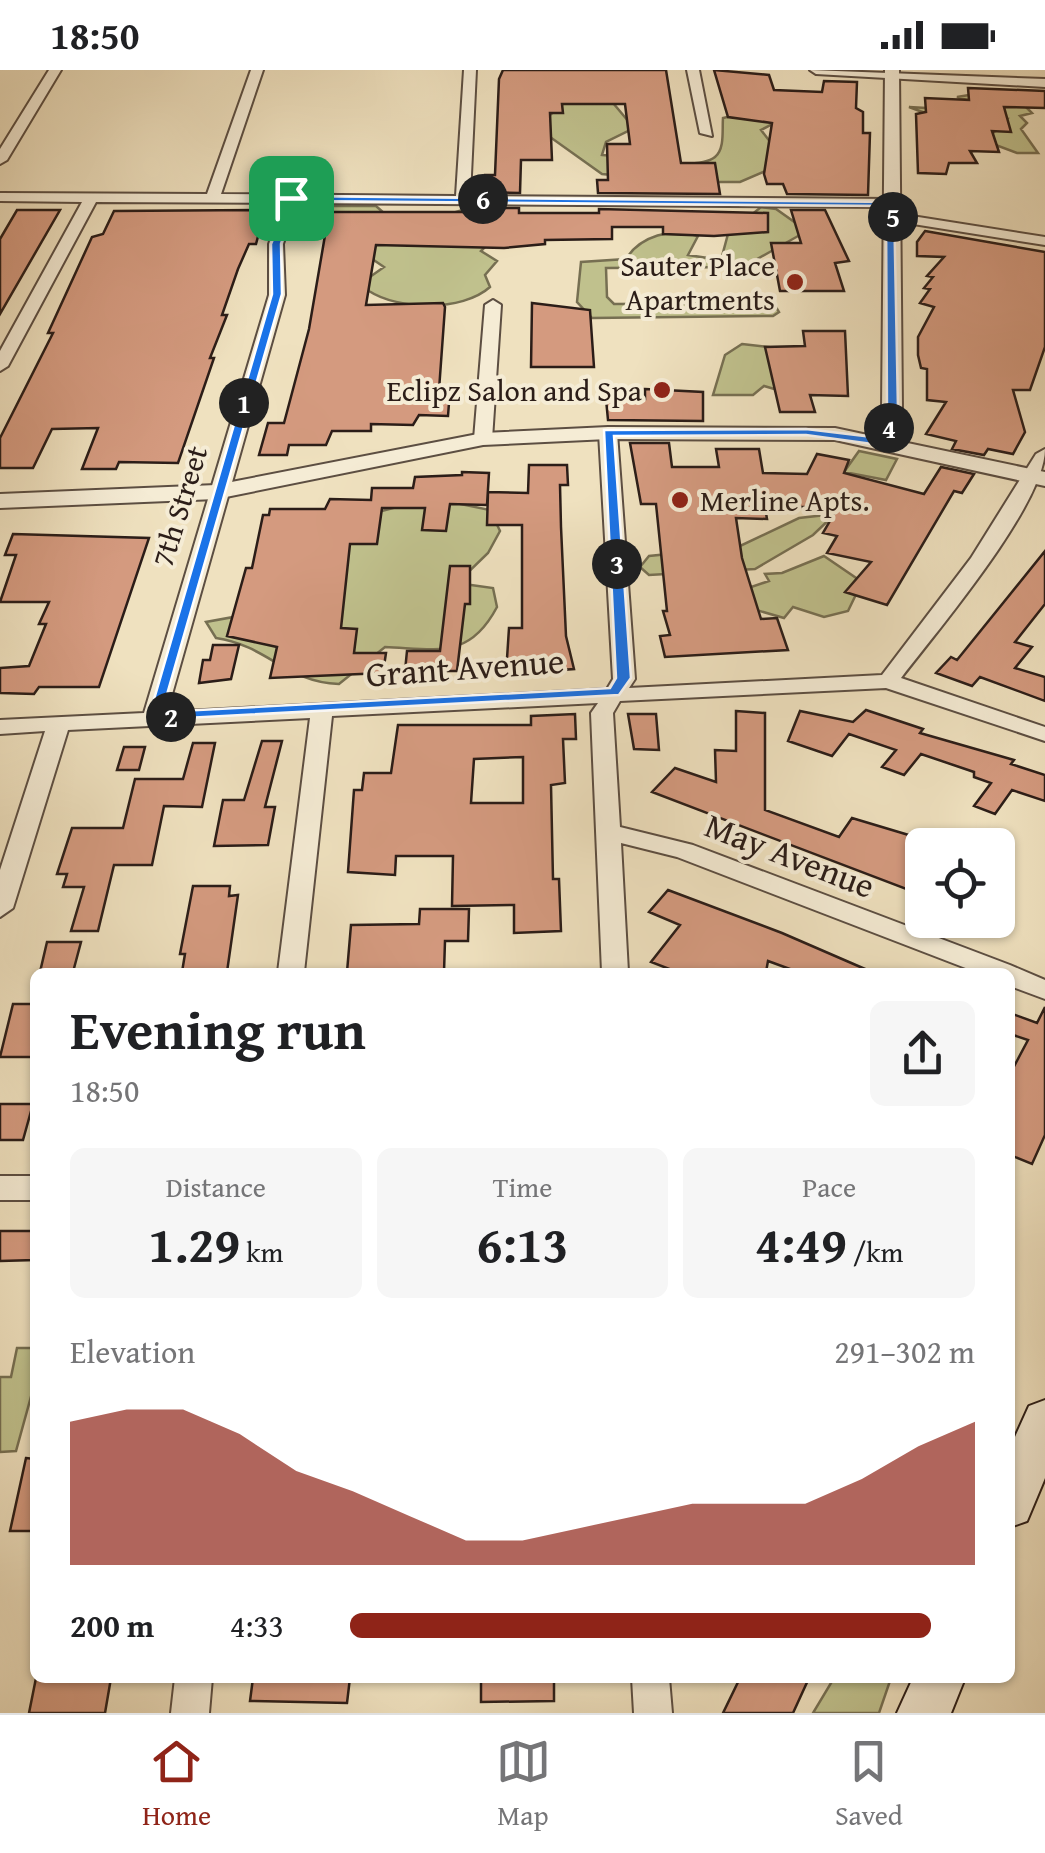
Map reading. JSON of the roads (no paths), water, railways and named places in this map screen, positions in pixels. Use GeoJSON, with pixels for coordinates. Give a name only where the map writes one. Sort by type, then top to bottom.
{"type":"FeatureCollection","features":[{"type":"Feature","properties":{"kind":"main road"},"geometry":{"type":"LineString","coordinates":[[1015,1494],[1045,1422]]}},
{"type":"Feature","properties":{"kind":"main road"},"geometry":{"type":"LineString","coordinates":[[924,1713],[937,1683]]}},
{"type":"Feature","properties":{"kind":"street"},"geometry":{"type":"LineString","coordinates":[[0,160],[55,70]]}},
{"type":"Feature","properties":{"kind":"street"},"geometry":{"type":"LineString","coordinates":[[213,197],[257,70]]}},
{"type":"Feature","properties":{"kind":"street"},"geometry":{"type":"LineString","coordinates":[[464,198],[470,70]]}},
{"type":"Feature","properties":{"kind":"street"},"geometry":{"type":"LineString","coordinates":[[693,70],[707,133]]}},
{"type":"Feature","properties":{"kind":"street"},"geometry":{"type":"LineString","coordinates":[[816,70],[1045,83]]}},
{"type":"Feature","properties":{"kind":"street"},"geometry":{"type":"LineString","coordinates":[[887,442],[892,410],[892,73]]}},
{"type":"Feature","properties":{"kind":"street"},"geometry":{"type":"LineString","coordinates":[[0,196],[464,198],[892,210],[1045,241]]}},
{"type":"Feature","properties":{"kind":"street"},"geometry":{"type":"LineString","coordinates":[[0,366],[92,197]]}},
{"type":"Feature","properties":{"kind":"street","name":"7th Street"},"geometry":{"type":"LineString","coordinates":[[154,717],[216,492],[277,294],[276,244],[291,198]]}},
{"type":"Feature","properties":{"kind":"street"},"geometry":{"type":"LineString","coordinates":[[484,438],[492,305]]}},
{"type":"Feature","properties":{"kind":"street"},"geometry":{"type":"LineString","coordinates":[[0,500],[150,498],[216,492],[484,438],[608,433],[806,432],[887,442],[1039,478]]}},
{"type":"Feature","properties":{"kind":"street"},"geometry":{"type":"LineString","coordinates":[[608,433],[624,678],[602,712],[615,968]]}},
{"type":"Feature","properties":{"kind":"street"},"geometry":{"type":"LineString","coordinates":[[888,680],[1039,478],[1045,454]]}},
{"type":"Feature","properties":{"kind":"street","name":"Grant Avenue"},"geometry":{"type":"LineString","coordinates":[[0,727],[888,680],[1045,734]]}},
{"type":"Feature","properties":{"kind":"street"},"geometry":{"type":"LineString","coordinates":[[291,968],[322,710]]}},
{"type":"Feature","properties":{"kind":"street"},"geometry":{"type":"LineString","coordinates":[[0,908],[59,724]]}},
{"type":"Feature","properties":{"kind":"street","name":"May Avenue"},"geometry":{"type":"LineString","coordinates":[[607,832],[684,852],[990,968]]}},
{"type":"Feature","properties":{"kind":"street"},"geometry":{"type":"LineString","coordinates":[[1015,978],[1045,990]]}},
{"type":"Feature","properties":{"kind":"street"},"geometry":{"type":"LineString","coordinates":[[0,1188],[30,1188]]}},
{"type":"Feature","properties":{"kind":"street"},"geometry":{"type":"LineString","coordinates":[[190,1713],[193,1683]]}},
{"type":"Feature","properties":{"kind":"street"},"geometry":{"type":"LineString","coordinates":[[651,1683],[653,1713]]}},
{"type":"Feature","properties":{"kind":"place","name":"Sauter Place Apartments"},"geometry":{"type":"Point","coordinates":[795,282]}},
{"type":"Feature","properties":{"kind":"place","name":"Eclipz Salon and Spa"},"geometry":{"type":"Point","coordinates":[662,390]}},
{"type":"Feature","properties":{"kind":"place","name":"Merline Apts."},"geometry":{"type":"Point","coordinates":[680,500]}}]}
